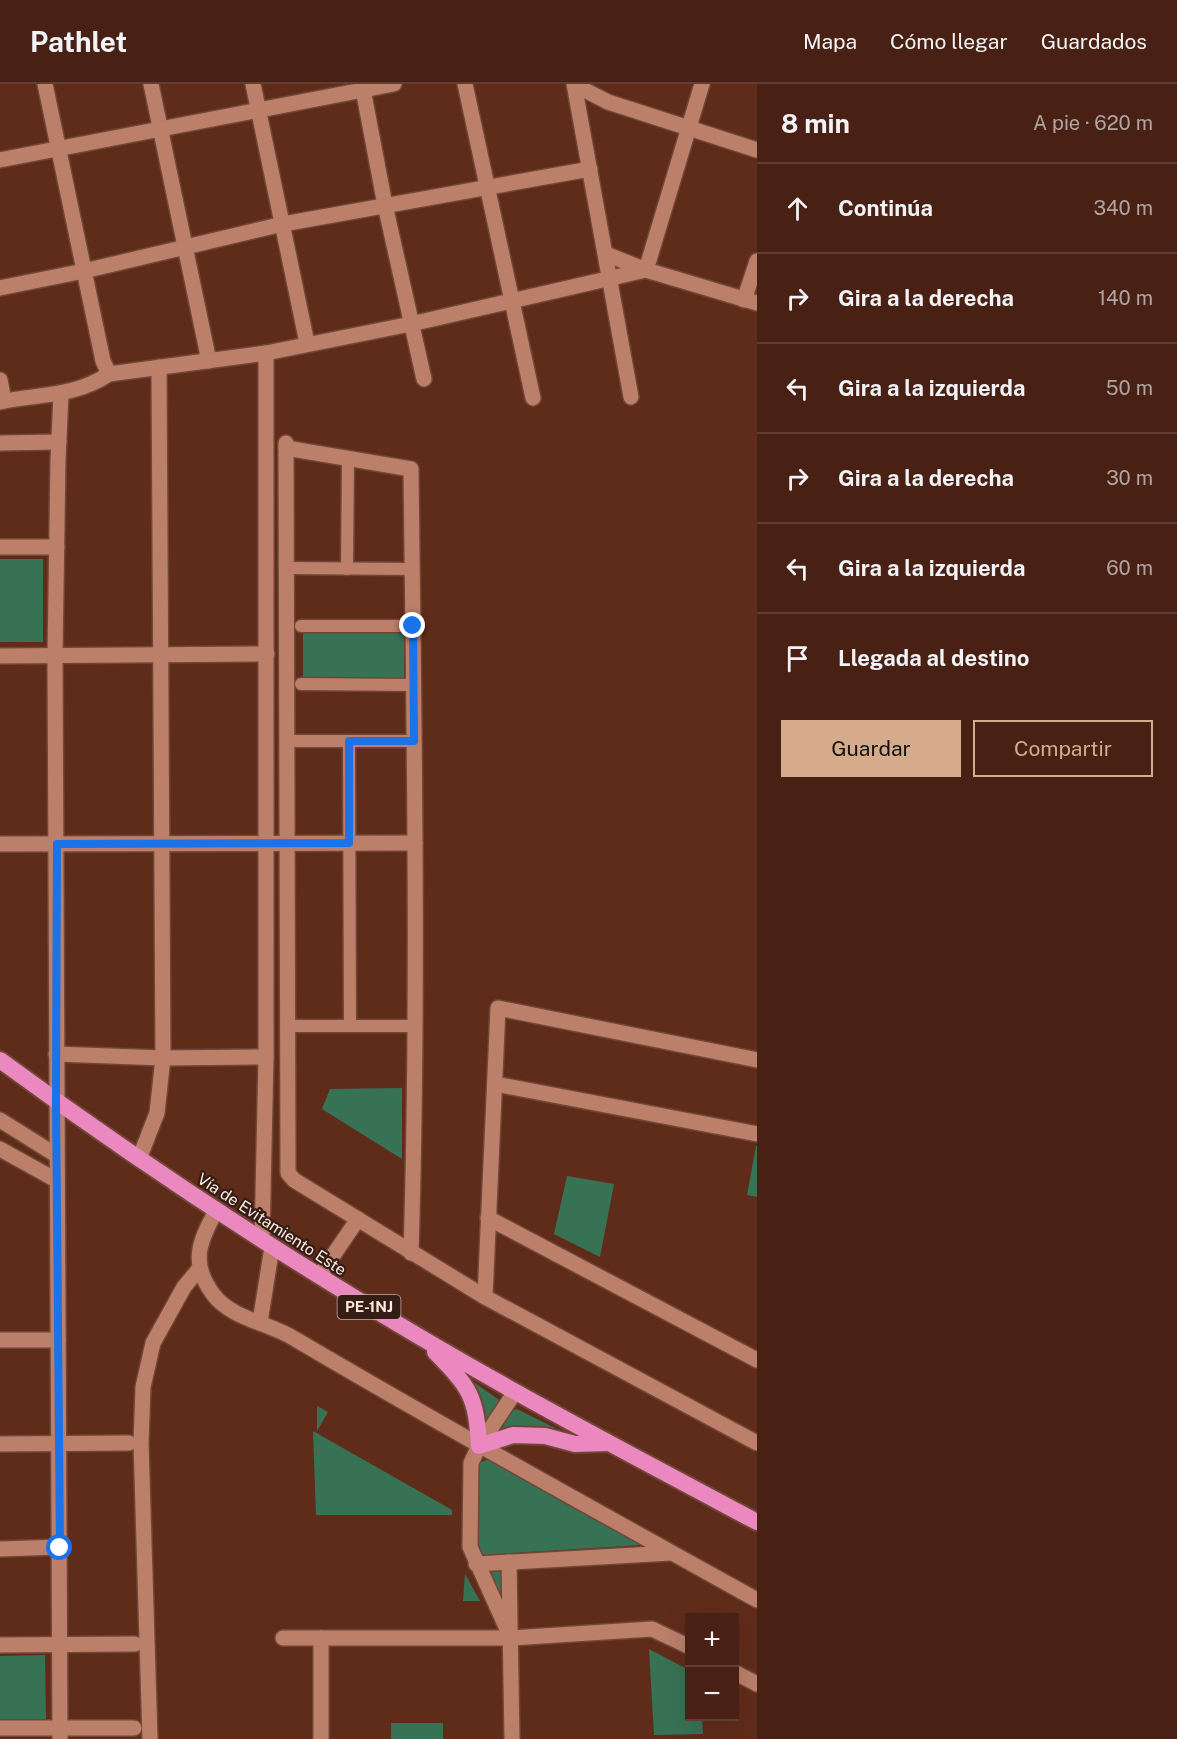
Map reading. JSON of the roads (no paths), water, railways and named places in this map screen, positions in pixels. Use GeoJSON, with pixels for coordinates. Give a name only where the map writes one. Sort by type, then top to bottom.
{"type":"FeatureCollection","features":[{"type":"Feature","properties":{"kind":"highway","name":"Vía de Evitamiento Este"},"geometry":{"type":"LineString","coordinates":[[0,1060],[139,1159],[319,1276],[515,1392],[757,1522]]}},
{"type":"Feature","properties":{"kind":"highway"},"geometry":{"type":"LineString","coordinates":[[422,1338],[466,1385],[477,1410],[479,1446],[513,1435],[545,1436],[575,1444],[610,1443]]}},
{"type":"Feature","properties":{"kind":"street"},"geometry":{"type":"LineString","coordinates":[[45,84],[103,361],[109,374]]}},
{"type":"Feature","properties":{"kind":"street"},"geometry":{"type":"LineString","coordinates":[[151,84],[187,247],[209,361]]}},
{"type":"Feature","properties":{"kind":"street"},"geometry":{"type":"LineString","coordinates":[[254,84],[307,343]]}},
{"type":"Feature","properties":{"kind":"street"},"geometry":{"type":"LineString","coordinates":[[0,160],[259,110],[363,87],[394,84]]}},
{"type":"Feature","properties":{"kind":"street"},"geometry":{"type":"LineString","coordinates":[[465,84],[533,398]]}},
{"type":"Feature","properties":{"kind":"street"},"geometry":{"type":"LineString","coordinates":[[646,270],[702,84]]}},
{"type":"Feature","properties":{"kind":"street"},"geometry":{"type":"LineString","coordinates":[[575,85],[608,102],[757,150]]}},
{"type":"Feature","properties":{"kind":"street"},"geometry":{"type":"LineString","coordinates":[[575,85],[631,398]]}},
{"type":"Feature","properties":{"kind":"street"},"geometry":{"type":"LineString","coordinates":[[363,87],[385,205],[424,379]]}},
{"type":"Feature","properties":{"kind":"street"},"geometry":{"type":"LineString","coordinates":[[0,288],[84,271],[283,224],[590,169]]}},
{"type":"Feature","properties":{"kind":"street"},"geometry":{"type":"LineString","coordinates":[[606,254],[646,270],[750,301],[757,261]]}},
{"type":"Feature","properties":{"kind":"street"},"geometry":{"type":"LineString","coordinates":[[0,380],[2,401],[61,394],[94,384],[109,374],[266,353],[411,324],[646,270]]}},
{"type":"Feature","properties":{"kind":"street"},"geometry":{"type":"LineString","coordinates":[[260,1322],[267,1243],[266,353]]}},
{"type":"Feature","properties":{"kind":"street"},"geometry":{"type":"LineString","coordinates":[[139,1159],[157,1113],[163,1058],[159,367]]}},
{"type":"Feature","properties":{"kind":"street"},"geometry":{"type":"LineString","coordinates":[[60,1733],[56,1180],[56,656],[61,394]]}},
{"type":"Feature","properties":{"kind":"street"},"geometry":{"type":"LineString","coordinates":[[0,443],[59,442]]}},
{"type":"Feature","properties":{"kind":"street"},"geometry":{"type":"LineString","coordinates":[[411,1253],[415,1026],[411,469],[286,446],[288,1173],[294,1180],[411,1253],[485,1297],[757,1443]]}},
{"type":"Feature","properties":{"kind":"street"},"geometry":{"type":"LineString","coordinates":[[347,569],[348,459]]}},
{"type":"Feature","properties":{"kind":"street"},"geometry":{"type":"LineString","coordinates":[[0,547],[57,547]]}},
{"type":"Feature","properties":{"kind":"street"},"geometry":{"type":"LineString","coordinates":[[286,568],[412,569]]}},
{"type":"Feature","properties":{"kind":"street"},"geometry":{"type":"LineString","coordinates":[[301,626],[413,626]]}},
{"type":"Feature","properties":{"kind":"street"},"geometry":{"type":"LineString","coordinates":[[0,656],[267,654]]}},
{"type":"Feature","properties":{"kind":"street"},"geometry":{"type":"LineString","coordinates":[[301,684],[413,685]]}},
{"type":"Feature","properties":{"kind":"street"},"geometry":{"type":"LineString","coordinates":[[287,741],[414,741]]}},
{"type":"Feature","properties":{"kind":"street"},"geometry":{"type":"LineString","coordinates":[[349,741],[350,1026]]}},
{"type":"Feature","properties":{"kind":"street"},"geometry":{"type":"LineString","coordinates":[[0,844],[415,843]]}},
{"type":"Feature","properties":{"kind":"street"},"geometry":{"type":"LineString","coordinates":[[485,1297],[498,1008],[757,1060]]}},
{"type":"Feature","properties":{"kind":"street"},"geometry":{"type":"LineString","coordinates":[[287,1026],[415,1026]]}},
{"type":"Feature","properties":{"kind":"street"},"geometry":{"type":"LineString","coordinates":[[56,1054],[163,1058],[266,1057]]}},
{"type":"Feature","properties":{"kind":"street"},"geometry":{"type":"LineString","coordinates":[[495,1084],[757,1134]]}},
{"type":"Feature","properties":{"kind":"street"},"geometry":{"type":"LineString","coordinates":[[0,1120],[56,1155]]}},
{"type":"Feature","properties":{"kind":"street"},"geometry":{"type":"LineString","coordinates":[[0,1149],[56,1180]]}},
{"type":"Feature","properties":{"kind":"street"},"geometry":{"type":"LineString","coordinates":[[216,1211],[199,1252],[198,1269],[213,1294],[225,1307],[287,1333],[479,1446],[757,1600]]}},
{"type":"Feature","properties":{"kind":"street"},"geometry":{"type":"LineString","coordinates":[[488,1218],[757,1360]]}},
{"type":"Feature","properties":{"kind":"street"},"geometry":{"type":"LineString","coordinates":[[319,1276],[358,1219]]}},
{"type":"Feature","properties":{"kind":"street"},"geometry":{"type":"LineString","coordinates":[[150,1739],[141,1443],[143,1387],[153,1343],[184,1287],[198,1269]]}},
{"type":"Feature","properties":{"kind":"street"},"geometry":{"type":"LineString","coordinates":[[0,1340],[58,1340]]}},
{"type":"Feature","properties":{"kind":"street"},"geometry":{"type":"LineString","coordinates":[[511,1638],[470,1547],[471,1463],[479,1446],[515,1392]]}},
{"type":"Feature","properties":{"kind":"street"},"geometry":{"type":"LineString","coordinates":[[0,1444],[129,1443]]}},
{"type":"Feature","properties":{"kind":"street"},"geometry":{"type":"LineString","coordinates":[[0,1549],[60,1548]]}},
{"type":"Feature","properties":{"kind":"street"},"geometry":{"type":"LineString","coordinates":[[476,1564],[672,1553]]}},
{"type":"Feature","properties":{"kind":"street"},"geometry":{"type":"LineString","coordinates":[[509,1562],[512,1739]]}},
{"type":"Feature","properties":{"kind":"street"},"geometry":{"type":"LineString","coordinates":[[283,1638],[511,1638],[652,1629],[685,1645]]}},
{"type":"Feature","properties":{"kind":"street"},"geometry":{"type":"LineString","coordinates":[[321,1638],[321,1739]]}},
{"type":"Feature","properties":{"kind":"street"},"geometry":{"type":"LineString","coordinates":[[0,1645],[135,1644]]}},
{"type":"Feature","properties":{"kind":"street"},"geometry":{"type":"LineString","coordinates":[[739,1674],[757,1684]]}},
{"type":"Feature","properties":{"kind":"street"},"geometry":{"type":"LineString","coordinates":[[0,1728],[60,1733],[134,1728]]}}]}
